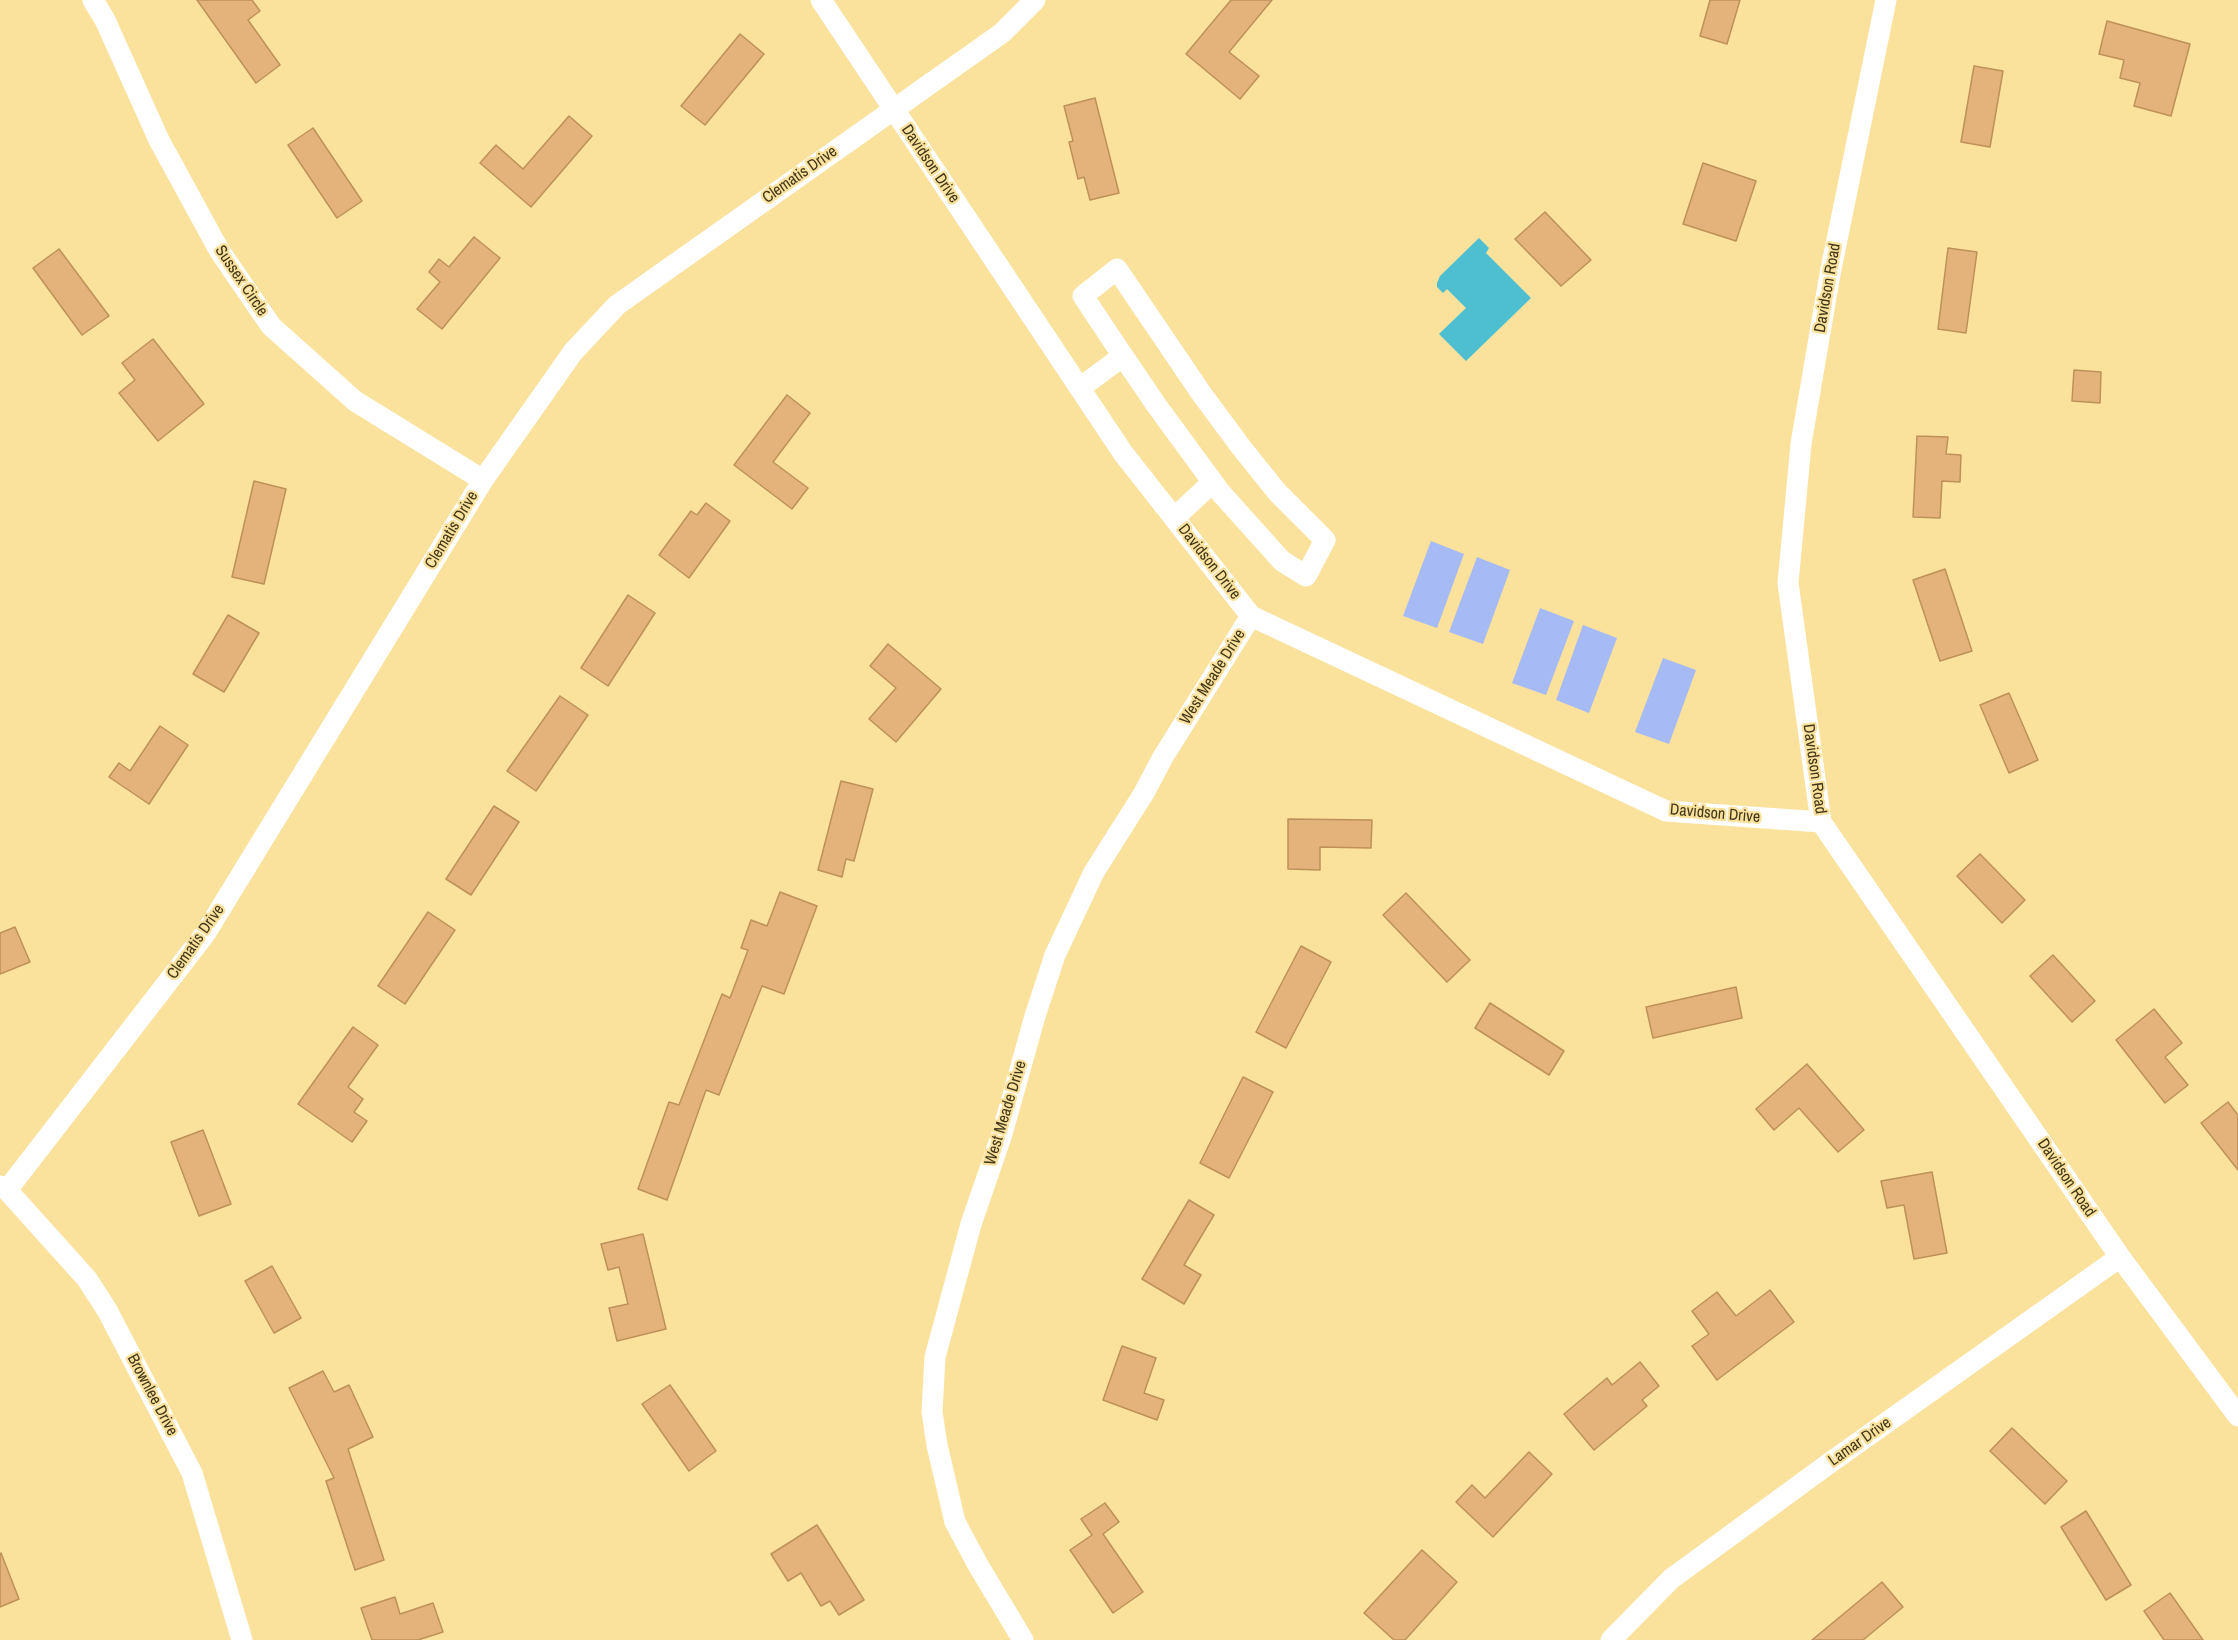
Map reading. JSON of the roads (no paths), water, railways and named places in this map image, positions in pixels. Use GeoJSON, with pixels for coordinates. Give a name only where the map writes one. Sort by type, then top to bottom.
{"type":"FeatureCollection","features":[{"type":"Feature","properties":{"kind":"street","name":"Sussex Circle"},"geometry":{"type":"LineString","coordinates":[[93,0],[105,20],[159,140],[219,250],[271,326],[355,401],[483,480]]}},
{"type":"Feature","properties":{"kind":"street","name":"Davidson Drive"},"geometry":{"type":"LineString","coordinates":[[821,0],[1124,453],[1251,616],[1666,811],[1821,822]]}},
{"type":"Feature","properties":{"kind":"street","name":"Clematis Drive"},"geometry":{"type":"LineString","coordinates":[[3,1188],[205,934],[483,480],[573,352],[617,305],[1002,33],[1035,0]]}},
{"type":"Feature","properties":{"kind":"street","name":"Davidson Road"},"geometry":{"type":"LineString","coordinates":[[1886,0],[1830,274],[1801,444],[1788,583],[1821,822],[2120,1257],[2238,1416]]}},
{"type":"Feature","properties":{"kind":"street"},"geometry":{"type":"LineString","coordinates":[[1117,269],[1201,393],[1241,447],[1277,492],[1325,540],[1306,576],[1282,561],[1213,482],[1123,356],[1083,296],[1117,269]]}},
{"type":"Feature","properties":{"kind":"street"},"geometry":{"type":"LineString","coordinates":[[1080,388],[1123,356]]}},
{"type":"Feature","properties":{"kind":"street"},"geometry":{"type":"LineString","coordinates":[[1174,518],[1213,482]]}},
{"type":"Feature","properties":{"kind":"street","name":"West Meade Drive"},"geometry":{"type":"LineString","coordinates":[[1023,1640],[955,1522],[937,1445],[932,1412],[935,1358],[971,1224],[1002,1134],[1035,1016],[1056,954],[1094,872],[1144,794],[1163,757],[1251,616]]}},
{"type":"Feature","properties":{"kind":"street","name":"Brownlee Drive"},"geometry":{"type":"LineString","coordinates":[[3,1188],[87,1279],[107,1310],[180,1447],[192,1473],[242,1640]]}},
{"type":"Feature","properties":{"kind":"street","name":"Lamar Drive"},"geometry":{"type":"LineString","coordinates":[[1611,1640],[1677,1574],[2120,1257]]}}]}
